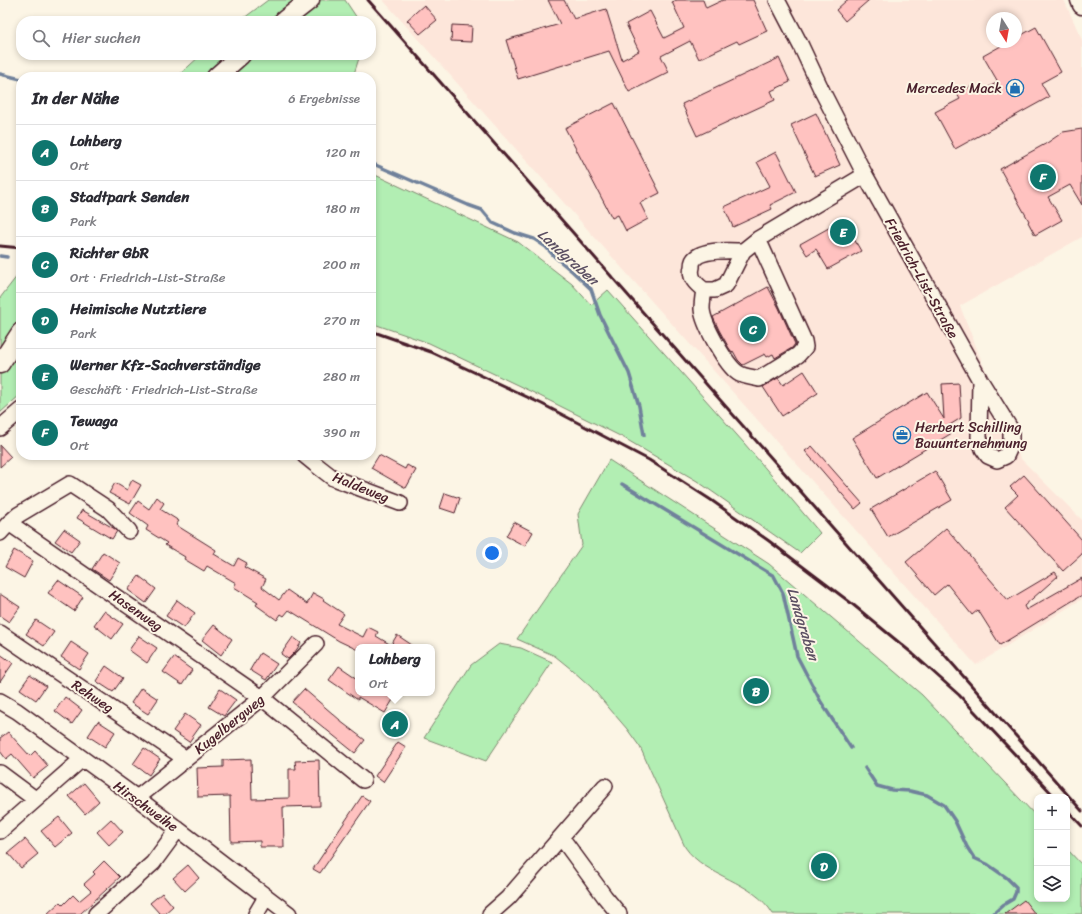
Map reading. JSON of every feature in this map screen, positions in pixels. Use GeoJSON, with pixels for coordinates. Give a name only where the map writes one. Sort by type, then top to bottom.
{"type":"FeatureCollection","features":[{"type":"Feature","properties":{"kind":"main road"},"geometry":{"type":"LineString","coordinates":[[1080,0],[1082,5]]}},
{"type":"Feature","properties":{"kind":"main road"},"geometry":{"type":"LineString","coordinates":[[290,16],[308,2]]}},
{"type":"Feature","properties":{"kind":"main road"},"geometry":{"type":"LineString","coordinates":[[222,72],[235,60]]}},
{"type":"Feature","properties":{"kind":"main road"},"geometry":{"type":"LineString","coordinates":[[0,364],[16,340]]}},
{"type":"Feature","properties":{"kind":"street","name":"Friedrich-List-Straße"},"geometry":{"type":"LineString","coordinates":[[777,0],[865,176],[980,380]]}},
{"type":"Feature","properties":{"kind":"street"},"geometry":{"type":"LineString","coordinates":[[743,250],[708,251],[700,255],[693,260],[691,272],[694,282],[704,290],[715,290],[726,285],[743,250],[758,239],[865,176]]}},
{"type":"Feature","properties":{"kind":"street"},"geometry":{"type":"LineString","coordinates":[[704,290],[702,310],[706,322],[719,350],[739,374],[759,379],[798,354],[805,347],[804,341],[758,239]]}},
{"type":"Feature","properties":{"kind":"street"},"geometry":{"type":"LineString","coordinates":[[0,428],[16,414]]}},
{"type":"Feature","properties":{"kind":"street","name":"Haldeweg"},"geometry":{"type":"LineString","coordinates":[[310,460],[333,478],[400,503]]}},
{"type":"Feature","properties":{"kind":"street"},"geometry":{"type":"LineString","coordinates":[[4,528],[18,515],[70,484],[108,509],[129,531]]}},
{"type":"Feature","properties":{"kind":"street","name":"Hasenweg"},"geometry":{"type":"LineString","coordinates":[[4,528],[262,698],[363,780]]}},
{"type":"Feature","properties":{"kind":"street","name":"Rehweg"},"geometry":{"type":"LineString","coordinates":[[0,633],[186,759]]}},
{"type":"Feature","properties":{"kind":"street","name":"Kugelbergweg"},"geometry":{"type":"LineString","coordinates":[[137,798],[262,698],[316,644]]}},
{"type":"Feature","properties":{"kind":"street","name":"Hirschweihe"},"geometry":{"type":"LineString","coordinates":[[0,701],[17,711],[137,798],[289,914]]}},
{"type":"Feature","properties":{"kind":"street"},"geometry":{"type":"LineString","coordinates":[[0,831],[82,759]]}},
{"type":"Feature","properties":{"kind":"street"},"geometry":{"type":"LineString","coordinates":[[0,773],[35,799]]}},
{"type":"Feature","properties":{"kind":"street"},"geometry":{"type":"LineString","coordinates":[[490,914],[508,898],[606,786]]}},
{"type":"Feature","properties":{"kind":"street"},"geometry":{"type":"LineString","coordinates":[[96,914],[153,863],[178,829]]}},
{"type":"Feature","properties":{"kind":"street"},"geometry":{"type":"LineString","coordinates":[[561,837],[605,898],[619,914]]}},
{"type":"Feature","properties":{"kind":"street"},"geometry":{"type":"LineString","coordinates":[[256,914],[266,897]]}},
{"type":"Feature","properties":{"kind":"shaded area"},"geometry":{"type":"Polygon","coordinates":[[[383,0],[1064,0],[1082,40],[1082,237],[960,306],[1020,458],[1082,520],[1082,599],[976,665],[383,0]]]}},
{"type":"Feature","properties":{"kind":"green space"},"geometry":{"type":"Polygon","coordinates":[[[268,0],[345,0],[356,16],[247,16],[268,0]]]}},
{"type":"Feature","properties":{"kind":"green space"},"geometry":{"type":"Polygon","coordinates":[[[196,60],[358,60],[355,72],[182,72],[196,60]]]}},
{"type":"Feature","properties":{"kind":"green space"},"geometry":{"type":"Polygon","coordinates":[[[376,175],[518,242],[572,284],[591,305],[608,290],[744,443],[820,533],[800,553],[697,481],[624,438],[429,343],[376,325],[376,175]]]}},
{"type":"Feature","properties":{"kind":"green space"},"geometry":{"type":"Polygon","coordinates":[[[16,277],[16,399],[0,413],[0,298],[16,277]]]}},
{"type":"Feature","properties":{"kind":"green space"},"geometry":{"type":"Polygon","coordinates":[[[609,460],[769,564],[922,695],[1034,814],[1034,902],[1070,902],[1070,852],[1082,865],[1082,914],[773,914],[754,894],[705,866],[685,847],[640,747],[627,729],[591,687],[571,669],[555,656],[517,639],[582,545],[578,514],[609,460]]]}},
{"type":"Feature","properties":{"kind":"green space"},"geometry":{"type":"Polygon","coordinates":[[[499,644],[521,648],[552,662],[486,761],[424,738],[471,665],[499,644]]]}},
{"type":"Feature","properties":{"kind":"building"},"geometry":{"type":"Polygon","coordinates":[[[548,0],[564,0],[574,19],[606,9],[622,60],[639,51],[626,24],[650,11],[664,38],[684,28],[672,2],[677,0],[703,0],[706,8],[723,0],[753,0],[767,31],[739,44],[737,41],[699,59],[690,41],[661,56],[669,72],[629,92],[609,51],[518,79],[506,40],[560,24],[548,0]]]}},
{"type":"Feature","properties":{"kind":"building"},"geometry":{"type":"Polygon","coordinates":[[[847,0],[869,0],[845,21],[836,10],[847,0]]]}},
{"type":"Feature","properties":{"kind":"building"},"geometry":{"type":"Polygon","coordinates":[[[424,5],[437,20],[420,34],[407,20],[424,5]]]}},
{"type":"Feature","properties":{"kind":"building"},"geometry":{"type":"Polygon","coordinates":[[[452,25],[472,26],[471,42],[451,41],[452,25]]]}},
{"type":"Feature","properties":{"kind":"building","name":"Mercedes Mack"},"geometry":{"type":"Polygon","coordinates":[[[1036,27],[1061,72],[1041,83],[1049,97],[955,149],[935,112],[960,99],[957,94],[975,84],[980,92],[998,82],[983,56],[997,48],[1022,48],[1022,35],[1036,27]]]}},
{"type":"Feature","properties":{"kind":"building"},"geometry":{"type":"Polygon","coordinates":[[[779,58],[790,82],[771,91],[775,100],[697,136],[682,104],[779,58]]]}},
{"type":"Feature","properties":{"kind":"building"},"geometry":{"type":"Polygon","coordinates":[[[614,103],[660,193],[640,203],[648,219],[626,231],[618,215],[612,218],[565,128],[614,103]]]}},
{"type":"Feature","properties":{"kind":"building"},"geometry":{"type":"Polygon","coordinates":[[[816,113],[840,165],[815,176],[791,125],[816,113]]]}},
{"type":"Feature","properties":{"kind":"building"},"geometry":{"type":"Polygon","coordinates":[[[1082,129],[1082,205],[1070,185],[1048,197],[1062,220],[1035,235],[1028,222],[1029,221],[1000,169],[1047,143],[1063,132],[1082,129]]]}},
{"type":"Feature","properties":{"kind":"building"},"geometry":{"type":"Polygon","coordinates":[[[776,152],[796,192],[770,205],[772,209],[733,227],[724,207],[770,186],[757,162],[776,152]]]}},
{"type":"Feature","properties":{"kind":"building"},"geometry":{"type":"Polygon","coordinates":[[[843,220],[861,251],[828,269],[816,249],[807,255],[800,244],[843,220]]]}},
{"type":"Feature","properties":{"kind":"building"},"geometry":{"type":"Polygon","coordinates":[[[768,287],[795,344],[792,348],[775,358],[773,354],[767,357],[765,354],[743,365],[729,348],[713,317],[768,287]]]}},
{"type":"Feature","properties":{"kind":"building"},"geometry":{"type":"Polygon","coordinates":[[[804,371],[818,393],[782,416],[763,387],[778,378],[783,385],[804,371]]]}},
{"type":"Feature","properties":{"kind":"building","name":"Herbert Schilling Bauunternehmung"},"geometry":{"type":"Polygon","coordinates":[[[959,383],[961,418],[948,426],[952,433],[877,478],[852,438],[927,392],[944,419],[942,384],[959,383]]]}},
{"type":"Feature","properties":{"kind":"building"},"geometry":{"type":"Polygon","coordinates":[[[0,445],[11,457],[0,467],[0,445]]]}},
{"type":"Feature","properties":{"kind":"building"},"geometry":{"type":"Polygon","coordinates":[[[812,446],[862,503],[855,509],[805,451],[812,446]]]}},
{"type":"Feature","properties":{"kind":"building"},"geometry":{"type":"Polygon","coordinates":[[[379,455],[405,469],[407,465],[416,470],[406,488],[371,468],[379,455]]]}},
{"type":"Feature","properties":{"kind":"building"},"geometry":{"type":"Polygon","coordinates":[[[935,471],[952,500],[888,537],[871,509],[935,471]]]}},
{"type":"Feature","properties":{"kind":"building"},"geometry":{"type":"Polygon","coordinates":[[[1024,475],[1082,540],[1082,554],[1063,571],[1005,507],[1018,495],[1010,487],[1024,475]]]}},
{"type":"Feature","properties":{"kind":"building"},"geometry":{"type":"Polygon","coordinates":[[[132,480],[141,485],[130,504],[109,493],[115,483],[127,490],[132,480]]]}},
{"type":"Feature","properties":{"kind":"building"},"geometry":{"type":"Polygon","coordinates":[[[445,493],[460,498],[455,513],[440,508],[445,493]]]}},
{"type":"Feature","properties":{"kind":"building"},"geometry":{"type":"Polygon","coordinates":[[[157,497],[164,503],[160,509],[179,521],[176,525],[216,550],[214,554],[234,566],[238,558],[247,563],[244,567],[266,579],[262,587],[279,600],[287,590],[307,604],[313,593],[324,599],[323,600],[344,614],[337,624],[363,637],[368,627],[378,632],[376,636],[389,644],[355,644],[355,649],[339,641],[289,610],[284,616],[281,614],[277,620],[256,605],[258,602],[234,587],[236,583],[207,566],[204,571],[184,559],[185,557],[165,545],[167,543],[146,530],[148,526],[130,513],[138,501],[149,509],[157,497]]]}},
{"type":"Feature","properties":{"kind":"building"},"geometry":{"type":"Polygon","coordinates":[[[82,510],[115,529],[117,531],[112,539],[77,518],[82,510]]]}},
{"type":"Feature","properties":{"kind":"building"},"geometry":{"type":"Polygon","coordinates":[[[514,522],[533,532],[525,546],[506,536],[514,522]]]}},
{"type":"Feature","properties":{"kind":"building"},"geometry":{"type":"Polygon","coordinates":[[[946,528],[1008,600],[1055,572],[1058,576],[1024,606],[1026,610],[1082,578],[1082,595],[1000,645],[978,610],[972,615],[947,584],[934,595],[906,562],[946,528]]]}},
{"type":"Feature","properties":{"kind":"building"},"geometry":{"type":"Polygon","coordinates":[[[64,529],[80,540],[71,552],[55,541],[64,529]]]}},
{"type":"Feature","properties":{"kind":"building"},"geometry":{"type":"Polygon","coordinates":[[[14,550],[33,561],[24,578],[5,567],[14,550]]]}},
{"type":"Feature","properties":{"kind":"building"},"geometry":{"type":"Polygon","coordinates":[[[103,552],[120,563],[109,580],[92,569],[103,552]]]}},
{"type":"Feature","properties":{"kind":"building"},"geometry":{"type":"Polygon","coordinates":[[[139,576],[156,589],[146,603],[128,590],[139,576]]]}},
{"type":"Feature","properties":{"kind":"building"},"geometry":{"type":"Polygon","coordinates":[[[58,580],[83,597],[74,611],[48,593],[58,580]]]}},
{"type":"Feature","properties":{"kind":"building"},"geometry":{"type":"Polygon","coordinates":[[[0,594],[20,607],[9,622],[0,616],[0,594]]]}},
{"type":"Feature","properties":{"kind":"building"},"geometry":{"type":"Polygon","coordinates":[[[177,600],[195,613],[184,628],[166,616],[177,600]]]}},
{"type":"Feature","properties":{"kind":"building"},"geometry":{"type":"Polygon","coordinates":[[[104,611],[123,624],[112,639],[94,625],[104,611]]]}},
{"type":"Feature","properties":{"kind":"building"},"geometry":{"type":"Polygon","coordinates":[[[36,620],[54,632],[44,646],[26,634],[36,620]]]}},
{"type":"Feature","properties":{"kind":"building"},"geometry":{"type":"Polygon","coordinates":[[[214,625],[232,639],[221,655],[202,640],[214,625]]]}},
{"type":"Feature","properties":{"kind":"building"},"geometry":{"type":"Polygon","coordinates":[[[397,635],[410,644],[392,644],[397,635]]]}},
{"type":"Feature","properties":{"kind":"building"},"geometry":{"type":"Polygon","coordinates":[[[139,636],[157,648],[147,663],[129,650],[139,636]]]}},
{"type":"Feature","properties":{"kind":"building"},"geometry":{"type":"Polygon","coordinates":[[[293,637],[301,643],[288,659],[281,654],[293,637]]]}},
{"type":"Feature","properties":{"kind":"building"},"geometry":{"type":"Polygon","coordinates":[[[71,642],[89,654],[79,669],[61,657],[71,642]]]}},
{"type":"Feature","properties":{"kind":"building"},"geometry":{"type":"Polygon","coordinates":[[[260,653],[277,664],[266,680],[250,670],[260,653]]]}},
{"type":"Feature","properties":{"kind":"building"},"geometry":{"type":"Polygon","coordinates":[[[0,654],[13,663],[0,682],[0,654]]]}},
{"type":"Feature","properties":{"kind":"building"},"geometry":{"type":"Polygon","coordinates":[[[174,657],[192,670],[182,685],[163,672],[174,657]]]}},
{"type":"Feature","properties":{"kind":"building"},"geometry":{"type":"Polygon","coordinates":[[[106,666],[123,678],[113,692],[96,681],[106,666]]]}},
{"type":"Feature","properties":{"kind":"building"},"geometry":{"type":"Polygon","coordinates":[[[339,666],[355,677],[355,696],[395,696],[385,713],[358,697],[358,700],[329,680],[339,666]]]}},
{"type":"Feature","properties":{"kind":"building"},"geometry":{"type":"Polygon","coordinates":[[[30,675],[46,686],[36,700],[20,689],[30,675]]]}},
{"type":"Feature","properties":{"kind":"building"},"geometry":{"type":"Polygon","coordinates":[[[141,688],[158,699],[148,714],[131,703],[141,688]]]}},
{"type":"Feature","properties":{"kind":"building"},"geometry":{"type":"Polygon","coordinates":[[[220,689],[236,700],[224,716],[209,707],[220,689]]]}},
{"type":"Feature","properties":{"kind":"building"},"geometry":{"type":"Polygon","coordinates":[[[304,689],[340,721],[365,740],[355,753],[292,702],[304,689]]]}},
{"type":"Feature","properties":{"kind":"building"},"geometry":{"type":"Polygon","coordinates":[[[65,697],[82,710],[72,724],[55,711],[65,697]]]}},
{"type":"Feature","properties":{"kind":"building"},"geometry":{"type":"Polygon","coordinates":[[[185,714],[201,725],[189,742],[173,731],[185,714]]]}},
{"type":"Feature","properties":{"kind":"building"},"geometry":{"type":"Polygon","coordinates":[[[98,721],[115,732],[105,747],[88,736],[98,721]]]}},
{"type":"Feature","properties":{"kind":"building"},"geometry":{"type":"Polygon","coordinates":[[[8,732],[30,756],[35,751],[48,766],[33,778],[12,754],[6,759],[0,751],[0,738],[8,732]]]}},
{"type":"Feature","properties":{"kind":"building"},"geometry":{"type":"Polygon","coordinates":[[[398,742],[406,747],[383,782],[375,776],[398,742]]]}},
{"type":"Feature","properties":{"kind":"building"},"geometry":{"type":"Polygon","coordinates":[[[144,748],[160,759],[149,775],[133,764],[144,748]]]}},
{"type":"Feature","properties":{"kind":"building"},"geometry":{"type":"Polygon","coordinates":[[[251,759],[252,799],[289,798],[289,769],[296,769],[295,761],[319,760],[320,806],[283,807],[284,847],[260,847],[260,841],[231,842],[230,796],[198,797],[197,768],[223,767],[223,760],[251,759]]]}},
{"type":"Feature","properties":{"kind":"building"},"geometry":{"type":"Polygon","coordinates":[[[84,783],[99,801],[85,814],[69,796],[84,783]]]}},
{"type":"Feature","properties":{"kind":"building"},"geometry":{"type":"Polygon","coordinates":[[[362,796],[370,801],[320,873],[313,869],[362,796]]]}},
{"type":"Feature","properties":{"kind":"building"},"geometry":{"type":"Polygon","coordinates":[[[59,817],[72,833],[55,847],[41,831],[59,817]]]}},
{"type":"Feature","properties":{"kind":"building"},"geometry":{"type":"Polygon","coordinates":[[[111,819],[123,832],[109,845],[97,832],[111,819]]]}},
{"type":"Feature","properties":{"kind":"building"},"geometry":{"type":"Polygon","coordinates":[[[25,839],[38,854],[21,868],[8,853],[25,839]]]}},
{"type":"Feature","properties":{"kind":"building"},"geometry":{"type":"Polygon","coordinates":[[[104,861],[120,877],[80,914],[47,914],[60,902],[63,905],[73,895],[79,901],[91,891],[84,884],[95,874],[93,872],[104,861]]]}},
{"type":"Feature","properties":{"kind":"building"},"geometry":{"type":"Polygon","coordinates":[[[188,865],[199,878],[185,891],[173,878],[188,865]]]}},
{"type":"Feature","properties":{"kind":"building"},"geometry":{"type":"Polygon","coordinates":[[[162,893],[173,906],[164,914],[160,914],[150,903],[162,893]]]}},
{"type":"Feature","properties":{"kind":"building"},"geometry":{"type":"Polygon","coordinates":[[[1024,900],[1035,914],[1005,914],[1024,900]]]}},
{"type":"Feature","properties":{"kind":"waterway","name":"Landgraben"},"geometry":{"type":"LineString","coordinates":[[0,74],[16,78]]}},
{"type":"Feature","properties":{"kind":"waterway","name":"Landgraben"},"geometry":{"type":"LineString","coordinates":[[376,165],[482,210],[493,223],[515,233],[534,239],[546,247],[591,289],[600,315],[629,373],[639,406],[644,435]]}},
{"type":"Feature","properties":{"kind":"waterway"},"geometry":{"type":"LineString","coordinates":[[0,256],[7,257]]}},
{"type":"Feature","properties":{"kind":"waterway","name":"Landgraben"},"geometry":{"type":"LineString","coordinates":[[622,484],[774,576],[783,593],[797,656],[821,702],[851,748]]}},
{"type":"Feature","properties":{"kind":"waterway","name":"Landgraben"},"geometry":{"type":"LineString","coordinates":[[865,768],[877,786],[892,790],[910,791],[927,795],[944,805],[955,821],[967,847],[974,858],[987,864],[1007,878],[1016,887],[1016,892],[1013,899],[993,914]]}},
{"type":"Feature","properties":{"kind":"railway"},"geometry":{"type":"LineString","coordinates":[[368,0],[1082,811]]}},
{"type":"Feature","properties":{"kind":"railway"},"geometry":{"type":"LineString","coordinates":[[0,246],[16,248]]}},
{"type":"Feature","properties":{"kind":"railway"},"geometry":{"type":"LineString","coordinates":[[376,333],[431,352],[542,404],[649,460],[711,500],[769,541],[851,603],[913,654],[959,695],[1052,794]]}},
{"type":"Feature","properties":{"kind":"railway"},"geometry":{"type":"LineString","coordinates":[[1070,813],[1082,826]]}},
{"type":"Feature","properties":{"kind":"place","name":"Mercedes Mack"},"geometry":{"type":"Point","coordinates":[1015,88]}},
{"type":"Feature","properties":{"kind":"place","name":"Tewaga"},"geometry":{"type":"Point","coordinates":[1043,177]}},
{"type":"Feature","properties":{"kind":"place","name":"Werner Kfz-Sachverständige"},"geometry":{"type":"Point","coordinates":[843,232]}},
{"type":"Feature","properties":{"kind":"place","name":"Richter GbR"},"geometry":{"type":"Point","coordinates":[753,329]}},
{"type":"Feature","properties":{"kind":"place","name":"Herbert Schilling Bauunternehmung"},"geometry":{"type":"Point","coordinates":[902,435]}},
{"type":"Feature","properties":{"kind":"place","name":"Stadtpark Senden"},"geometry":{"type":"Point","coordinates":[756,691]}},
{"type":"Feature","properties":{"kind":"place","name":"Lohberg"},"geometry":{"type":"Point","coordinates":[395,724]}},
{"type":"Feature","properties":{"kind":"place","name":"Heimische Nutztiere"},"geometry":{"type":"Point","coordinates":[824,866]}}]}
